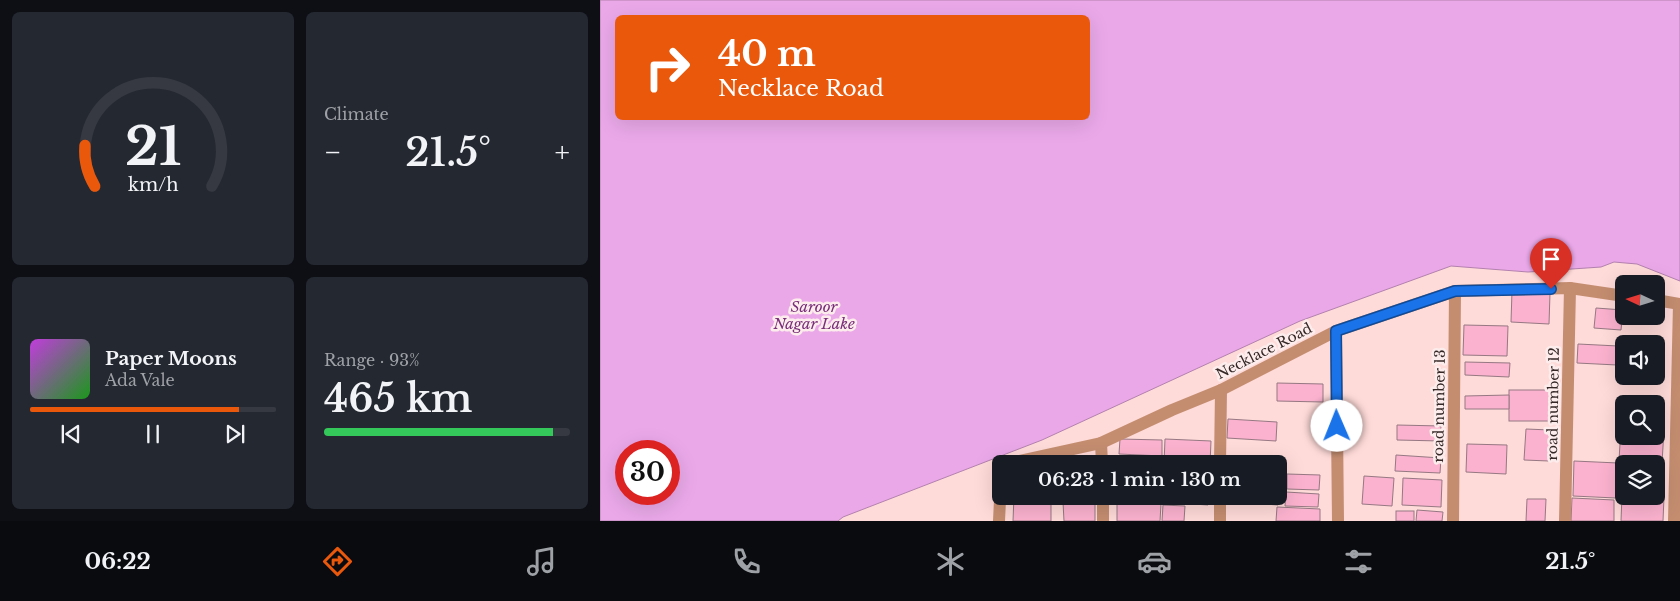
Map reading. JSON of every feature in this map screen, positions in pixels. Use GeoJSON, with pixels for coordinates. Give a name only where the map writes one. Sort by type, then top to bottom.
{"type":"FeatureCollection","features":[{"type":"Feature","properties":{"kind":"street","name":"Necklace Road"},"geometry":{"type":"LineString","coordinates":[[1048,455],[1102,444],[1172,410],[1221,390],[1336,331],[1455,291],[1570,288],[1615,295]]}},
{"type":"Feature","properties":{"kind":"street","name":"road number 12"},"geometry":{"type":"LineString","coordinates":[[1565,521],[1570,288]]}},
{"type":"Feature","properties":{"kind":"street","name":"road number 13"},"geometry":{"type":"LineString","coordinates":[[1453,521],[1455,291]]}},
{"type":"Feature","properties":{"kind":"street"},"geometry":{"type":"LineString","coordinates":[[1665,302],[1679,304],[1674,521]]}},
{"type":"Feature","properties":{"kind":"street"},"geometry":{"type":"LineString","coordinates":[[1336,331],[1338,521]]}},
{"type":"Feature","properties":{"kind":"street"},"geometry":{"type":"LineString","coordinates":[[1220,455],[1221,390]]}},
{"type":"Feature","properties":{"kind":"street"},"geometry":{"type":"LineString","coordinates":[[1102,444],[1102,455]]}},
{"type":"Feature","properties":{"kind":"street"},"geometry":{"type":"LineString","coordinates":[[1000,505],[1000,521]]}},
{"type":"Feature","properties":{"kind":"street"},"geometry":{"type":"LineString","coordinates":[[1102,505],[1103,521]]}},
{"type":"Feature","properties":{"kind":"street"},"geometry":{"type":"LineString","coordinates":[[1220,505],[1220,521]]}},
{"type":"Feature","properties":{"kind":"water","name":"Saroor Nagar Lake"},"geometry":{"type":"Polygon","coordinates":[[[600,0],[1680,0],[1680,281],[1637,264],[1614,262],[1601,267],[1528,272],[1451,266],[1300,321],[1042,440],[1003,455],[992,455],[992,459],[843,517],[838,521],[600,521],[600,0]]]}},
{"type":"Feature","properties":{"kind":"building"},"geometry":{"type":"Polygon","coordinates":[[[1512,291],[1550,293],[1549,324],[1511,322],[1512,291]]]}},
{"type":"Feature","properties":{"kind":"building"},"geometry":{"type":"Polygon","coordinates":[[[1596,308],[1615,309],[1615,325],[1622,325],[1621,330],[1594,328],[1596,308]]]}},
{"type":"Feature","properties":{"kind":"building"},"geometry":{"type":"Polygon","coordinates":[[[1464,325],[1508,326],[1507,356],[1463,355],[1464,325]]]}},
{"type":"Feature","properties":{"kind":"building"},"geometry":{"type":"Polygon","coordinates":[[[1578,344],[1615,346],[1615,365],[1577,363],[1578,344]]]}},
{"type":"Feature","properties":{"kind":"building"},"geometry":{"type":"Polygon","coordinates":[[[1465,362],[1510,363],[1509,377],[1465,375],[1465,362]]]}},
{"type":"Feature","properties":{"kind":"building"},"geometry":{"type":"Polygon","coordinates":[[[1277,383],[1323,384],[1323,402],[1277,401],[1277,383]]]}},
{"type":"Feature","properties":{"kind":"building"},"geometry":{"type":"Polygon","coordinates":[[[1509,390],[1555,390],[1555,421],[1509,421],[1509,390]]]}},
{"type":"Feature","properties":{"kind":"building"},"geometry":{"type":"Polygon","coordinates":[[[1509,395],[1509,409],[1465,409],[1465,396],[1509,395]]]}},
{"type":"Feature","properties":{"kind":"building"},"geometry":{"type":"Polygon","coordinates":[[[1228,419],[1277,422],[1276,441],[1227,438],[1228,419]]]}},
{"type":"Feature","properties":{"kind":"building"},"geometry":{"type":"Polygon","coordinates":[[[1397,425],[1441,426],[1441,441],[1397,440],[1397,425]]]}},
{"type":"Feature","properties":{"kind":"building"},"geometry":{"type":"Polygon","coordinates":[[[1526,429],[1550,430],[1549,461],[1524,460],[1526,429]]]}},
{"type":"Feature","properties":{"kind":"building"},"geometry":{"type":"Polygon","coordinates":[[[1120,439],[1162,440],[1162,455],[1119,454],[1120,439]]]}},
{"type":"Feature","properties":{"kind":"building"},"geometry":{"type":"Polygon","coordinates":[[[1165,439],[1211,441],[1210,455],[1164,455],[1165,439]]]}},
{"type":"Feature","properties":{"kind":"building"},"geometry":{"type":"Polygon","coordinates":[[[1467,444],[1507,445],[1506,474],[1466,472],[1467,444]]]}},
{"type":"Feature","properties":{"kind":"building"},"geometry":{"type":"Polygon","coordinates":[[[1620,445],[1663,445],[1662,455],[1619,455],[1620,445]]]}},
{"type":"Feature","properties":{"kind":"building"},"geometry":{"type":"Polygon","coordinates":[[[1396,455],[1441,458],[1440,473],[1395,471],[1396,455]]]}},
{"type":"Feature","properties":{"kind":"building"},"geometry":{"type":"Polygon","coordinates":[[[1574,461],[1615,463],[1615,498],[1573,496],[1574,461]]]}},
{"type":"Feature","properties":{"kind":"building"},"geometry":{"type":"Polygon","coordinates":[[[1287,474],[1320,475],[1319,490],[1287,489],[1287,474]]]}},
{"type":"Feature","properties":{"kind":"building"},"geometry":{"type":"Polygon","coordinates":[[[1364,476],[1394,478],[1392,506],[1362,504],[1364,476]]]}},
{"type":"Feature","properties":{"kind":"building"},"geometry":{"type":"Polygon","coordinates":[[[1403,478],[1442,480],[1441,507],[1402,505],[1403,478]]]}},
{"type":"Feature","properties":{"kind":"building"},"geometry":{"type":"Polygon","coordinates":[[[1287,492],[1319,494],[1318,507],[1285,506],[1287,505],[1287,492]]]}},
{"type":"Feature","properties":{"kind":"building"},"geometry":{"type":"Polygon","coordinates":[[[1572,498],[1614,500],[1614,521],[1571,521],[1572,498]]]}},
{"type":"Feature","properties":{"kind":"building"},"geometry":{"type":"Polygon","coordinates":[[[1527,499],[1546,499],[1545,521],[1526,521],[1527,499]]]}},
{"type":"Feature","properties":{"kind":"building"},"geometry":{"type":"Polygon","coordinates":[[[1014,505],[1051,505],[1051,521],[1013,521],[1014,505]]]}},
{"type":"Feature","properties":{"kind":"building"},"geometry":{"type":"Polygon","coordinates":[[[1063,505],[1095,505],[1095,521],[1064,521],[1063,505]]]}},
{"type":"Feature","properties":{"kind":"building"},"geometry":{"type":"Polygon","coordinates":[[[1117,505],[1161,505],[1160,521],[1117,521],[1117,505]]]}},
{"type":"Feature","properties":{"kind":"building"},"geometry":{"type":"Polygon","coordinates":[[[1163,505],[1185,506],[1184,521],[1162,521],[1163,505]]]}},
{"type":"Feature","properties":{"kind":"building"},"geometry":{"type":"Polygon","coordinates":[[[1622,505],[1664,505],[1663,521],[1621,521],[1622,505]]]}},
{"type":"Feature","properties":{"kind":"building"},"geometry":{"type":"Polygon","coordinates":[[[1277,507],[1320,509],[1320,521],[1276,521],[1277,507]]]}},
{"type":"Feature","properties":{"kind":"building"},"geometry":{"type":"Polygon","coordinates":[[[1417,510],[1443,512],[1442,521],[1416,521],[1417,510]]]}},
{"type":"Feature","properties":{"kind":"building"},"geometry":{"type":"Polygon","coordinates":[[[1396,511],[1414,511],[1414,521],[1396,521],[1396,511]]]}},
{"type":"Feature","properties":{"kind":"route"},"geometry":{"type":"LineString","coordinates":[[1337,426],[1336,331],[1455,291],[1551,289]]}}]}
